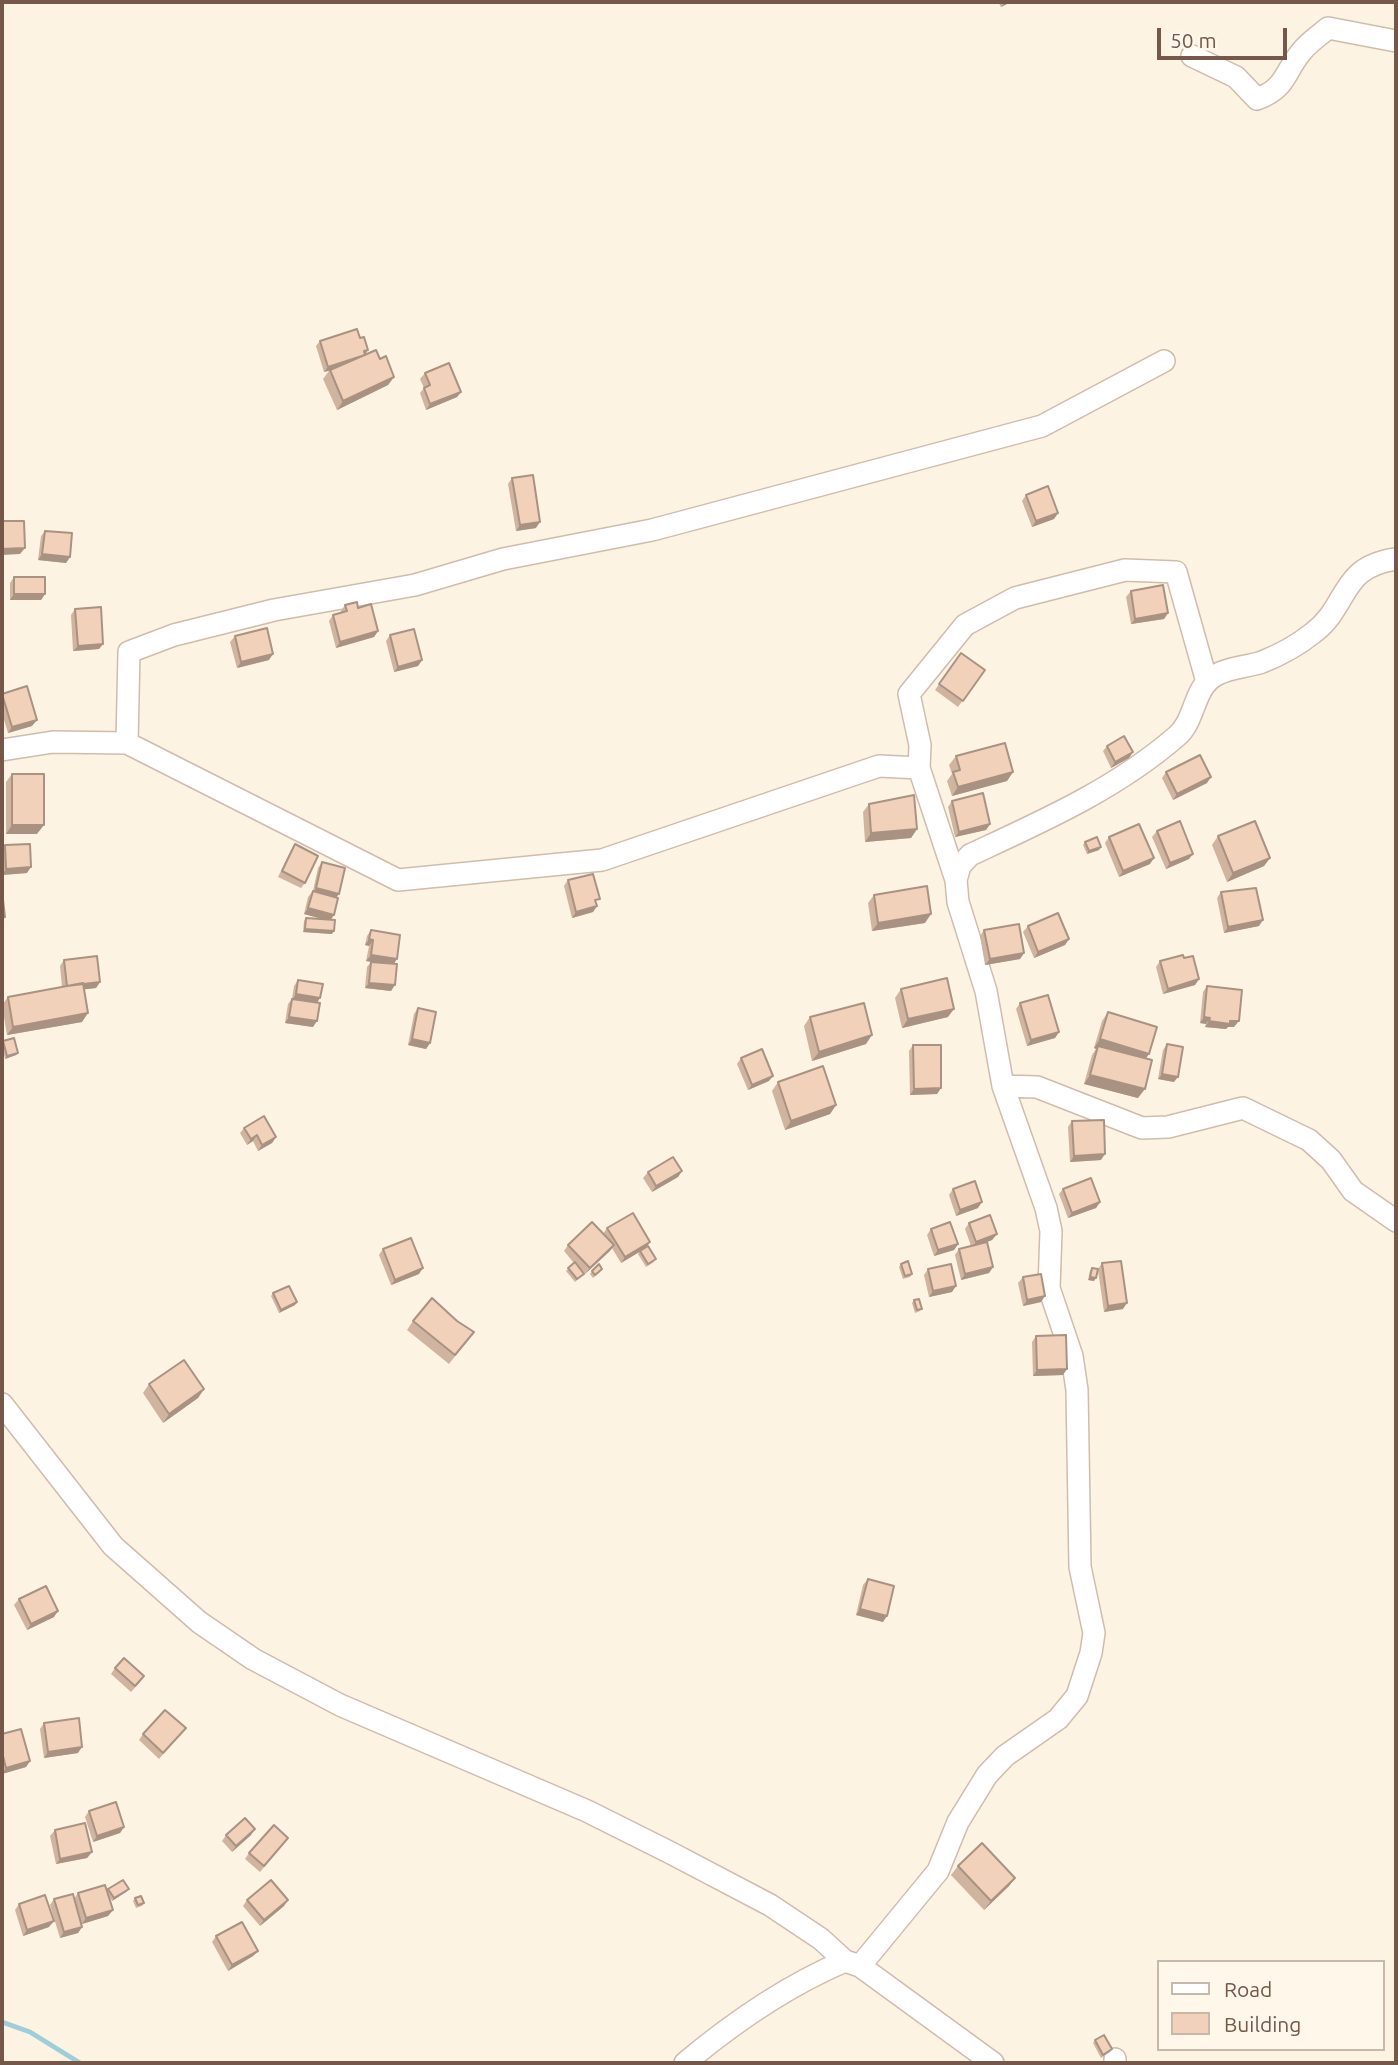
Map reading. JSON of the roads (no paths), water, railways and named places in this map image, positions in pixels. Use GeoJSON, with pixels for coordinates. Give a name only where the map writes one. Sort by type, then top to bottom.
{"type":"FeatureCollection","features":[{"type":"Feature","properties":{"kind":"street"},"geometry":{"type":"LineString","coordinates":[[1192,56],[1236,77],[1257,99],[1272,93],[1289,76],[1301,51],[1328,28],[1396,41]]}},
{"type":"Feature","properties":{"kind":"street"},"geometry":{"type":"LineString","coordinates":[[127,743],[129,652],[174,635],[274,610],[415,585],[503,559],[652,530],[1042,426],[1164,361]]}},
{"type":"Feature","properties":{"kind":"street"},"geometry":{"type":"LineString","coordinates":[[956,880],[960,866],[971,855],[1109,787],[1171,742],[1184,730],[1207,682],[1215,675],[1262,662],[1297,645],[1328,618],[1353,578],[1381,561],[1396,559]]}},
{"type":"Feature","properties":{"kind":"street"},"geometry":{"type":"LineString","coordinates":[[685,2063],[734,2022],[800,1983],[852,1963],[938,1871],[958,1822],[987,1775],[1005,1756],[1058,1719],[1077,1696],[1091,1653],[1094,1633],[1080,1567],[1077,1390],[1072,1356],[1049,1288],[1051,1231],[1046,1208],[1003,1086],[986,990],[958,901],[956,880],[919,768],[920,745],[909,694],[965,625],[1015,598],[1125,570],[1176,572],[1207,682]]}},
{"type":"Feature","properties":{"kind":"street"},"geometry":{"type":"LineString","coordinates":[[2,750],[53,742],[127,743],[398,880],[602,860],[879,766],[919,768]]}},
{"type":"Feature","properties":{"kind":"street"},"geometry":{"type":"LineString","coordinates":[[1003,1086],[1037,1087],[1142,1128],[1168,1127],[1243,1108],[1309,1140],[1331,1160],[1353,1191],[1396,1221]]}},
{"type":"Feature","properties":{"kind":"street"},"geometry":{"type":"LineString","coordinates":[[2,1404],[113,1546],[199,1622],[253,1658],[330,1700],[587,1811],[770,1905],[993,2063]]}},
{"type":"Feature","properties":{"kind":"waterway"},"geometry":{"type":"LineString","coordinates":[[2,2022],[30,2032],[80,2063]]}}]}
